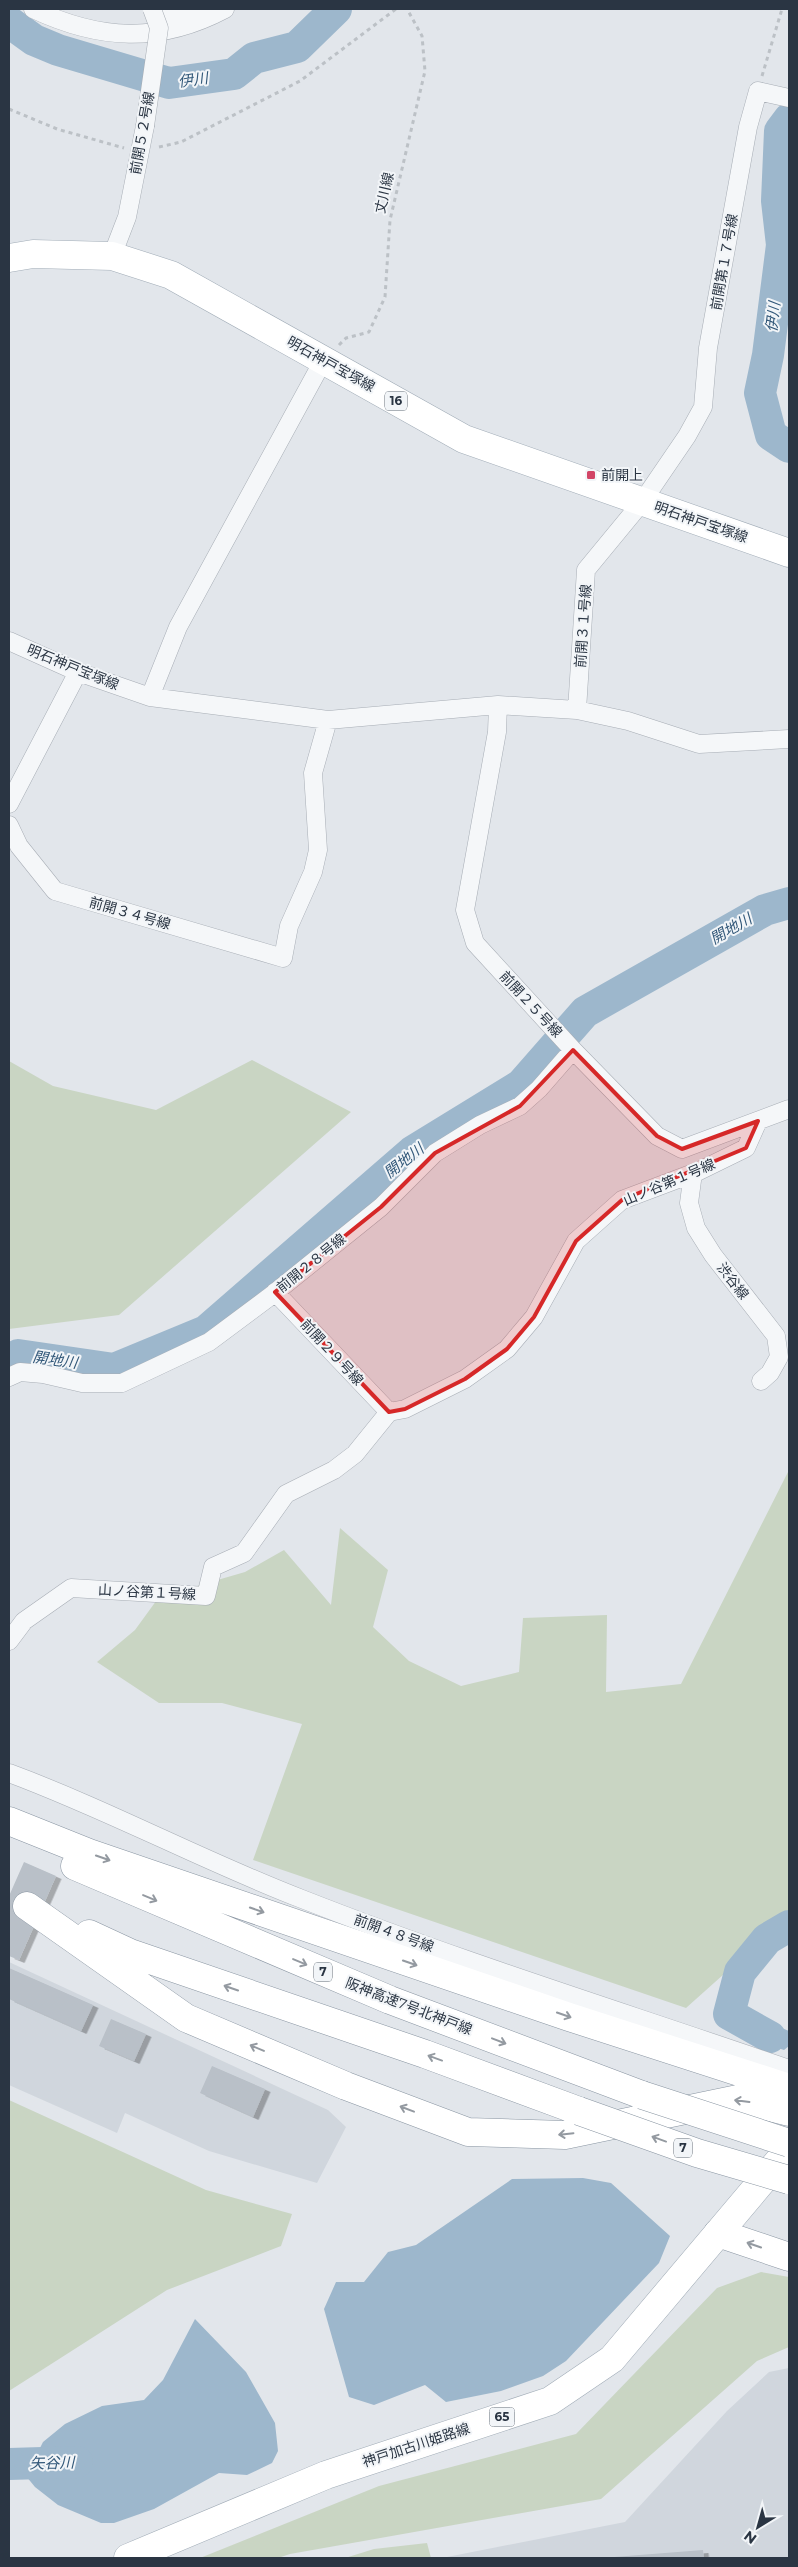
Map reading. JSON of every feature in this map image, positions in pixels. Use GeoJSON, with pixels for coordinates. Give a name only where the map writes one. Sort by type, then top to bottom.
{"type":"FeatureCollection","features":[{"type":"Feature","properties":{"kind":"main road","name":"明石神戸宝塚線"},"geometry":{"type":"LineString","coordinates":[[9,258],[33,254],[112,256],[171,275],[324,359],[464,440],[789,553]]}},
{"type":"Feature","properties":{"kind":"main road"},"geometry":{"type":"LineString","coordinates":[[9,1820],[98,1856],[569,2017],[789,2088]]}},
{"type":"Feature","properties":{"kind":"main road","name":"阪神高速7号北神戸線"},"geometry":{"type":"LineString","coordinates":[[9,1838],[390,2000],[642,2095],[789,2144]]}},
{"type":"Feature","properties":{"kind":"main road"},"geometry":{"type":"LineString","coordinates":[[18,1901],[186,2018],[346,2086],[468,2132],[564,2135],[738,2099],[789,2112]]}},
{"type":"Feature","properties":{"kind":"main road","name":"7"},"geometry":{"type":"LineString","coordinates":[[18,1901],[130,1953],[425,2054],[697,2153],[789,2180]]}},
{"type":"Feature","properties":{"kind":"main road","name":"神戸加古川姫路線"},"geometry":{"type":"LineString","coordinates":[[128,2558],[326,2475],[550,2401],[612,2359],[789,2149]]}},
{"type":"Feature","properties":{"kind":"main road"},"geometry":{"type":"LineString","coordinates":[[697,2153],[789,2188]]}},
{"type":"Feature","properties":{"kind":"main road"},"geometry":{"type":"LineString","coordinates":[[718,2233],[789,2257]]}},
{"type":"Feature","properties":{"kind":"street"},"geometry":{"type":"LineString","coordinates":[[33,9],[67,24],[101,33],[146,33],[172,31],[202,21],[225,9]]}},
{"type":"Feature","properties":{"kind":"street"},"geometry":{"type":"LineString","coordinates":[[154,12],[178,16],[199,9]]}},
{"type":"Feature","properties":{"kind":"street","name":"前開５２号線"},"geometry":{"type":"LineString","coordinates":[[112,256],[126,217],[145,126],[159,28],[154,12]]}},
{"type":"Feature","properties":{"kind":"street"},"geometry":{"type":"LineString","coordinates":[[758,91],[789,98]]}},
{"type":"Feature","properties":{"kind":"street","name":"前開第１７号線"},"geometry":{"type":"LineString","coordinates":[[642,502],[687,436],[703,407],[708,348],[748,128],[758,91]]}},
{"type":"Feature","properties":{"kind":"street"},"geometry":{"type":"LineString","coordinates":[[150,697],[178,627],[324,359]]}},
{"type":"Feature","properties":{"kind":"street","name":"前開３１号線"},"geometry":{"type":"LineString","coordinates":[[577,710],[586,570],[642,502]]}},
{"type":"Feature","properties":{"kind":"street","name":"明石神戸宝塚線"},"geometry":{"type":"LineString","coordinates":[[9,642],[78,672],[150,697],[328,720],[498,705],[577,710],[628,721],[699,744],[789,739]]}},
{"type":"Feature","properties":{"kind":"street"},"geometry":{"type":"LineString","coordinates":[[9,804],[78,672]]}},
{"type":"Feature","properties":{"kind":"street","name":"前開２５号線"},"geometry":{"type":"LineString","coordinates":[[498,705],[497,732],[465,910],[474,943],[572,1049],[657,1136],[682,1149],[789,1109]]}},
{"type":"Feature","properties":{"kind":"street","name":"前開３４号線"},"geometry":{"type":"LineString","coordinates":[[9,825],[19,846],[55,891],[282,958],[290,926],[313,872],[318,850],[313,772],[328,720]]}},
{"type":"Feature","properties":{"kind":"street","name":"前開２８号線"},"geometry":{"type":"LineString","coordinates":[[9,1377],[20,1372],[43,1374],[82,1383],[122,1383],[209,1342],[275,1292],[380,1207],[435,1153],[480,1125],[520,1106],[539,1089],[572,1049]]}},
{"type":"Feature","properties":{"kind":"street","name":"山ノ谷第１号線"},"geometry":{"type":"LineString","coordinates":[[9,1641],[24,1622],[71,1588],[206,1596],[213,1567],[244,1554],[286,1494],[334,1470],[355,1454],[389,1412],[405,1408],[465,1379],[507,1350],[534,1317],[576,1241],[622,1200],[693,1173],[746,1148],[758,1121]]}},
{"type":"Feature","properties":{"kind":"street","name":"渋谷線"},"geometry":{"type":"LineString","coordinates":[[693,1173],[689,1203],[696,1228],[713,1255],[776,1336],[779,1357],[770,1373],[761,1381]]}},
{"type":"Feature","properties":{"kind":"street","name":"前開２９号線"},"geometry":{"type":"LineString","coordinates":[[275,1292],[389,1412]]}},
{"type":"Feature","properties":{"kind":"street","name":"前開４８号線"},"geometry":{"type":"LineString","coordinates":[[9,1773],[124,1822],[228,1870],[304,1900],[513,1975],[789,2069]]}},
{"type":"Feature","properties":{"kind":"path"},"geometry":{"type":"LineString","coordinates":[[9,109],[57,129],[139,152],[181,142],[300,81],[396,9]]}},
{"type":"Feature","properties":{"kind":"path","name":"丈川線"},"geometry":{"type":"LineString","coordinates":[[324,359],[346,338],[370,332],[385,297],[390,220],[425,71],[422,36],[407,9]]}},
{"type":"Feature","properties":{"kind":"path"},"geometry":{"type":"LineString","coordinates":[[758,91],[782,9]]}},
{"type":"Feature","properties":{"kind":"highlighted area"},"geometry":{"type":"Polygon","coordinates":[[[573,1050],[657,1136],[682,1149],[758,1121],[746,1148],[622,1200],[576,1241],[534,1317],[507,1349],[465,1379],[405,1409],[389,1412],[275,1292],[381,1207],[435,1153],[520,1106],[573,1050]]]}},
{"type":"Feature","properties":{"kind":"shaded area"},"geometry":{"type":"Polygon","coordinates":[[[9,1962],[328,2110],[346,2127],[317,2183],[209,2151],[125,2113],[117,2133],[9,2085],[9,1962]]]}},
{"type":"Feature","properties":{"kind":"shaded area"},"geometry":{"type":"Polygon","coordinates":[[[789,2368],[789,2558],[442,2558],[625,2522],[727,2411],[769,2372],[789,2368]]]}},
{"type":"Feature","properties":{"kind":"green space"},"geometry":{"type":"Polygon","coordinates":[[[252,1060],[351,1112],[119,1315],[9,1329],[9,1061],[53,1086],[156,1110],[252,1060]]]}},
{"type":"Feature","properties":{"kind":"green space"},"geometry":{"type":"Polygon","coordinates":[[[789,1470],[789,1916],[686,2008],[253,1860],[302,1724],[222,1703],[159,1703],[97,1662],[135,1630],[159,1597],[245,1572],[284,1550],[331,1605],[340,1528],[388,1570],[373,1627],[409,1661],[461,1686],[519,1672],[523,1618],[607,1615],[606,1692],[681,1684],[789,1470]]]}},
{"type":"Feature","properties":{"kind":"green space"},"geometry":{"type":"Polygon","coordinates":[[[9,2100],[206,2190],[292,2214],[281,2246],[167,2290],[9,2391],[9,2100]]]}},
{"type":"Feature","properties":{"kind":"green space"},"geometry":{"type":"Polygon","coordinates":[[[761,2272],[789,2277],[789,2347],[757,2361],[601,2499],[290,2554],[278,2558],[200,2558],[379,2486],[576,2434],[717,2288],[761,2272]]]}},
{"type":"Feature","properties":{"kind":"green space"},"geometry":{"type":"Polygon","coordinates":[[[427,2543],[431,2558],[345,2558],[374,2549],[427,2543]]]}},
{"type":"Feature","properties":{"kind":"water"},"geometry":{"type":"Polygon","coordinates":[[[736,2009],[789,2031],[789,2046],[784,2050],[743,2037],[736,2009]]]}},
{"type":"Feature","properties":{"kind":"water"},"geometry":{"type":"Polygon","coordinates":[[[583,2178],[611,2183],[670,2236],[659,2263],[566,2361],[543,2376],[501,2391],[446,2402],[425,2385],[374,2405],[349,2397],[324,2309],[336,2282],[364,2282],[388,2252],[416,2245],[512,2179],[583,2178]]]}},
{"type":"Feature","properties":{"kind":"water"},"geometry":{"type":"Polygon","coordinates":[[[195,2319],[246,2372],[275,2423],[278,2451],[272,2463],[247,2475],[219,2473],[154,2509],[114,2523],[101,2523],[58,2505],[35,2487],[26,2476],[43,2442],[65,2424],[102,2406],[144,2400],[163,2380],[195,2319]]]}},
{"type":"Feature","properties":{"kind":"building"},"geometry":{"type":"Polygon","coordinates":[[[24,1862],[56,1876],[19,1960],[9,1956],[9,1896],[24,1862]]]}},
{"type":"Feature","properties":{"kind":"building"},"geometry":{"type":"Polygon","coordinates":[[[9,1968],[93,2005],[81,2031],[9,1999],[9,1968]]]}},
{"type":"Feature","properties":{"kind":"building"},"geometry":{"type":"Polygon","coordinates":[[[111,2019],[146,2034],[134,2061],[99,2046],[111,2019]]]}},
{"type":"Feature","properties":{"kind":"building"},"geometry":{"type":"Polygon","coordinates":[[[212,2066],[265,2089],[253,2117],[200,2093],[212,2066]]]}},
{"type":"Feature","properties":{"kind":"building"},"geometry":{"type":"Polygon","coordinates":[[[703,2550],[704,2558],[614,2558],[614,2557],[703,2550]]]}},
{"type":"Feature","properties":{"kind":"waterway","name":"伊川"},"geometry":{"type":"LineString","coordinates":[[9,22],[34,40],[58,50],[169,83],[234,74],[254,58],[297,47],[336,9]]}},
{"type":"Feature","properties":{"kind":"waterway","name":"伊川"},"geometry":{"type":"LineString","coordinates":[[789,119],[780,131],[777,201],[782,245],[768,355],[760,393],[771,435],[789,447]]}},
{"type":"Feature","properties":{"kind":"waterway","name":"開地川"},"geometry":{"type":"LineString","coordinates":[[9,1361],[18,1355],[114,1369],[206,1331],[412,1152],[521,1085],[585,1012],[765,910],[789,903]]}},
{"type":"Feature","properties":{"kind":"waterway","name":"矢谷川"},"geometry":{"type":"LineString","coordinates":[[770,2037],[729,2014],[740,1972],[767,1939],[789,1926]]}},
{"type":"Feature","properties":{"kind":"waterway","name":"矢谷川"},"geometry":{"type":"LineString","coordinates":[[9,2464],[77,2462]]}},
{"type":"Feature","properties":{"kind":"place","name":"前開上"},"geometry":{"type":"Point","coordinates":[591,475]}}]}
